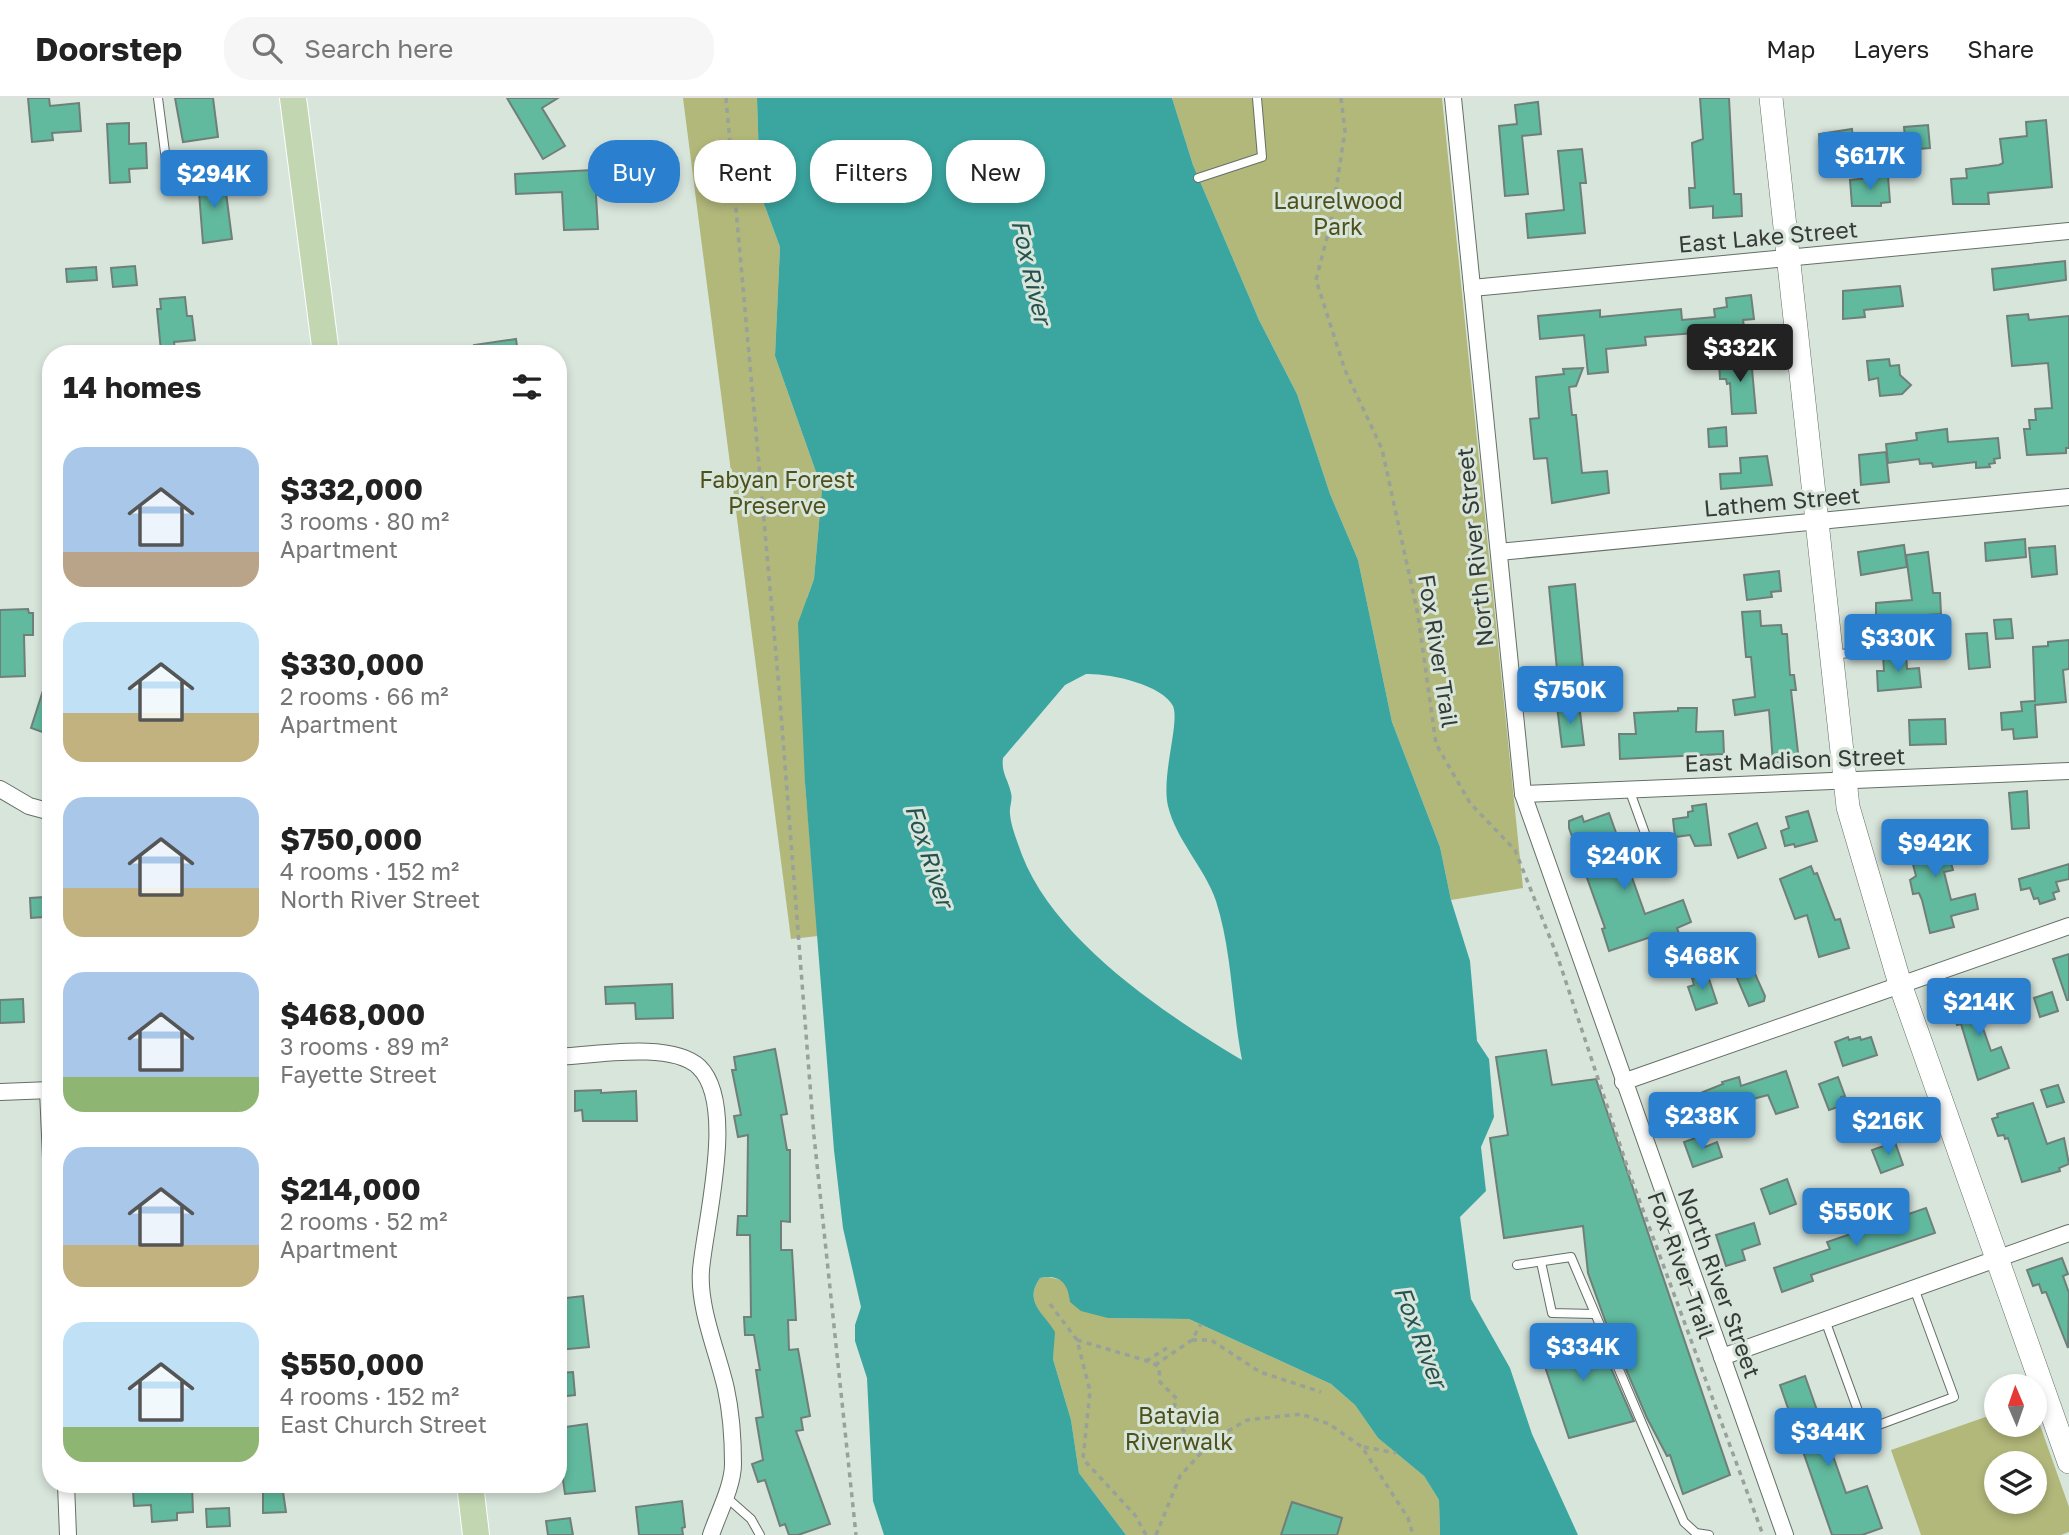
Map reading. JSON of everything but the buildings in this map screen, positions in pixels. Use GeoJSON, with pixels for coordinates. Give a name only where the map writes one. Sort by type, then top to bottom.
{"type":"FeatureCollection","features":[{"type":"Feature","properties":{"kind":"main road"},"geometry":{"type":"LineString","coordinates":[[293,98],[325,345]]}},
{"type":"Feature","properties":{"kind":"main road"},"geometry":{"type":"LineString","coordinates":[[1771,98],[1843,780],[1900,984],[2069,1462]]}},
{"type":"Feature","properties":{"kind":"main road"},"geometry":{"type":"LineString","coordinates":[[471,1493],[476,1535]]}},
{"type":"Feature","properties":{"kind":"street","name":"North River Street"},"geometry":{"type":"LineString","coordinates":[[1453,98],[1523,794],[1785,1535]]}},
{"type":"Feature","properties":{"kind":"street","name":"East Lake Street"},"geometry":{"type":"LineString","coordinates":[[1472,288],[2069,231]]}},
{"type":"Feature","properties":{"kind":"street","name":"Lathem Street"},"geometry":{"type":"LineString","coordinates":[[1499,552],[2069,497]]}},
{"type":"Feature","properties":{"kind":"street","name":"East Madison Street"},"geometry":{"type":"LineString","coordinates":[[1523,794],[2069,771]]}},
{"type":"Feature","properties":{"kind":"street"},"geometry":{"type":"LineString","coordinates":[[0,789],[29,806],[42,810]]}},
{"type":"Feature","properties":{"kind":"street"},"geometry":{"type":"LineString","coordinates":[[1623,1082],[2069,926]]}},
{"type":"Feature","properties":{"kind":"street"},"geometry":{"type":"LineString","coordinates":[[567,1057],[655,1052],[684,1057],[701,1068],[714,1101],[718,1148],[701,1273],[712,1340],[726,1391],[733,1467],[711,1535]]}},
{"type":"Feature","properties":{"kind":"street"},"geometry":{"type":"LineString","coordinates":[[0,1092],[42,1090]]}},
{"type":"Feature","properties":{"kind":"street"},"geometry":{"type":"LineString","coordinates":[[1722,1357],[2069,1233]]}},
{"type":"Feature","properties":{"kind":"street"},"geometry":{"type":"LineString","coordinates":[[66,1493],[68,1535]]}},
{"type":"Feature","properties":{"kind":"lane"},"geometry":{"type":"LineString","coordinates":[[158,98],[166,160],[179,169],[210,168]]}},
{"type":"Feature","properties":{"kind":"lane"},"geometry":{"type":"LineString","coordinates":[[1198,177],[1262,157],[1257,98]]}},
{"type":"Feature","properties":{"kind":"lane"},"geometry":{"type":"LineString","coordinates":[[1829,655],[1909,646],[1938,651]]}},
{"type":"Feature","properties":{"kind":"lane"},"geometry":{"type":"LineString","coordinates":[[1629,789],[1659,872]]}},
{"type":"Feature","properties":{"kind":"lane"},"geometry":{"type":"LineString","coordinates":[[1517,1265],[1571,1257],[1578,1268],[1594,1314],[1684,1522],[1696,1533],[1709,1535]]}},
{"type":"Feature","properties":{"kind":"lane"},"geometry":{"type":"LineString","coordinates":[[1541,1262],[1552,1312],[1594,1314]]}},
{"type":"Feature","properties":{"kind":"lane"},"geometry":{"type":"LineString","coordinates":[[1825,1320],[1865,1430],[1954,1397],[1914,1288]]}},
{"type":"Feature","properties":{"kind":"lane"},"geometry":{"type":"LineString","coordinates":[[724,1496],[751,1519],[760,1535]]}},
{"type":"Feature","properties":{"kind":"path"},"geometry":{"type":"LineString","coordinates":[[726,98],[814,1136],[856,1535]]}},
{"type":"Feature","properties":{"kind":"path","name":"Fox River Trail"},"geometry":{"type":"LineString","coordinates":[[1341,98],[1345,131],[1331,222],[1316,280],[1345,370],[1382,449],[1418,615],[1436,744],[1470,803],[1515,850],[1558,958],[1630,1175],[1763,1535]]}},
{"type":"Feature","properties":{"kind":"path"},"geometry":{"type":"LineString","coordinates":[[1050,1304],[1077,1340],[1090,1391],[1083,1460],[1135,1515],[1146,1535]]}},
{"type":"Feature","properties":{"kind":"path"},"geometry":{"type":"LineString","coordinates":[[1155,1365],[1192,1340],[1200,1324]]}},
{"type":"Feature","properties":{"kind":"path"},"geometry":{"type":"LineString","coordinates":[[1077,1340],[1158,1367],[1160,1381],[1177,1399],[1171,1415],[1180,1429],[1192,1435],[1202,1451]]}},
{"type":"Feature","properties":{"kind":"path"},"geometry":{"type":"LineString","coordinates":[[1192,1340],[1211,1340],[1260,1373],[1321,1392]]}},
{"type":"Feature","properties":{"kind":"path"},"geometry":{"type":"LineString","coordinates":[[1146,1361],[1167,1348]]}},
{"type":"Feature","properties":{"kind":"path"},"geometry":{"type":"LineString","coordinates":[[1156,1535],[1180,1476],[1213,1440],[1247,1420],[1274,1414],[1301,1414],[1329,1423],[1362,1447],[1387,1454],[1396,1453]]}},
{"type":"Feature","properties":{"kind":"path"},"geometry":{"type":"LineString","coordinates":[[1362,1447],[1408,1518],[1413,1535]]}},
{"type":"Feature","properties":{"kind":"green space","name":"Fabyan Forest Preserve"},"geometry":{"type":"Polygon","coordinates":[[[683,98],[757,98],[758,140],[694,140],[694,184],[683,98]]]}},
{"type":"Feature","properties":{"kind":"green space","name":"Laurelwood Park"},"geometry":{"type":"Polygon","coordinates":[[[1172,98],[1442,98],[1523,888],[1451,900],[1440,847],[1392,722],[1358,560],[1330,494],[1297,394],[1259,320],[1193,165],[1172,98]]]}},
{"type":"Feature","properties":{"kind":"green space","name":"Fabyan Forest Preserve"},"geometry":{"type":"Polygon","coordinates":[[[696,203],[764,203],[780,247],[775,356],[822,489],[814,579],[807,598],[805,783],[818,936],[791,939],[696,203]]]}},
{"type":"Feature","properties":{"kind":"green space","name":"Batavia Riverwalk"},"geometry":{"type":"Polygon","coordinates":[[[1040,1278],[1062,1280],[1108,1318],[1189,1319],[1331,1384],[1355,1405],[1378,1438],[1424,1476],[1439,1500],[1440,1535],[1126,1535],[1079,1473],[1071,1420],[1053,1359],[1054,1332],[1034,1301],[1035,1286],[1040,1278]]]}},
{"type":"Feature","properties":{"kind":"green space"},"geometry":{"type":"Polygon","coordinates":[[[1984,1418],[1984,1437],[2044,1437],[2069,1507],[2069,1532],[2061,1535],[1921,1535],[1891,1450],[1984,1418]]]}},
{"type":"Feature","properties":{"kind":"water","name":"Fox River"},"geometry":{"type":"Polygon","coordinates":[[[757,98],[1172,98],[1193,165],[1259,320],[1297,394],[1330,494],[1358,560],[1392,722],[1440,847],[1451,900],[1470,961],[1477,1041],[1489,1059],[1494,1117],[1481,1147],[1486,1191],[1460,1217],[1471,1299],[1510,1368],[1532,1434],[1578,1535],[1440,1535],[1439,1500],[1424,1476],[1378,1438],[1355,1405],[1331,1384],[1189,1319],[1108,1318],[1081,1311],[1070,1302],[1062,1281],[1047,1277],[1040,1278],[1035,1286],[1034,1301],[1055,1332],[1053,1359],[1071,1420],[1079,1473],[1126,1535],[884,1535],[873,1501],[867,1378],[855,1341],[855,1325],[861,1307],[843,1228],[834,1150],[805,783],[798,623],[814,579],[822,489],[775,356],[780,247],[764,203],[796,203],[796,140],[758,140],[757,98]],[[1086,674],[1065,685],[1003,758],[1004,772],[1010,788],[1013,830],[1038,887],[1086,946],[1148,998],[1242,1060],[1229,960],[1216,901],[1177,831],[1168,806],[1166,794],[1175,714],[1173,706],[1158,692],[1120,678],[1086,674]]]}}]}
